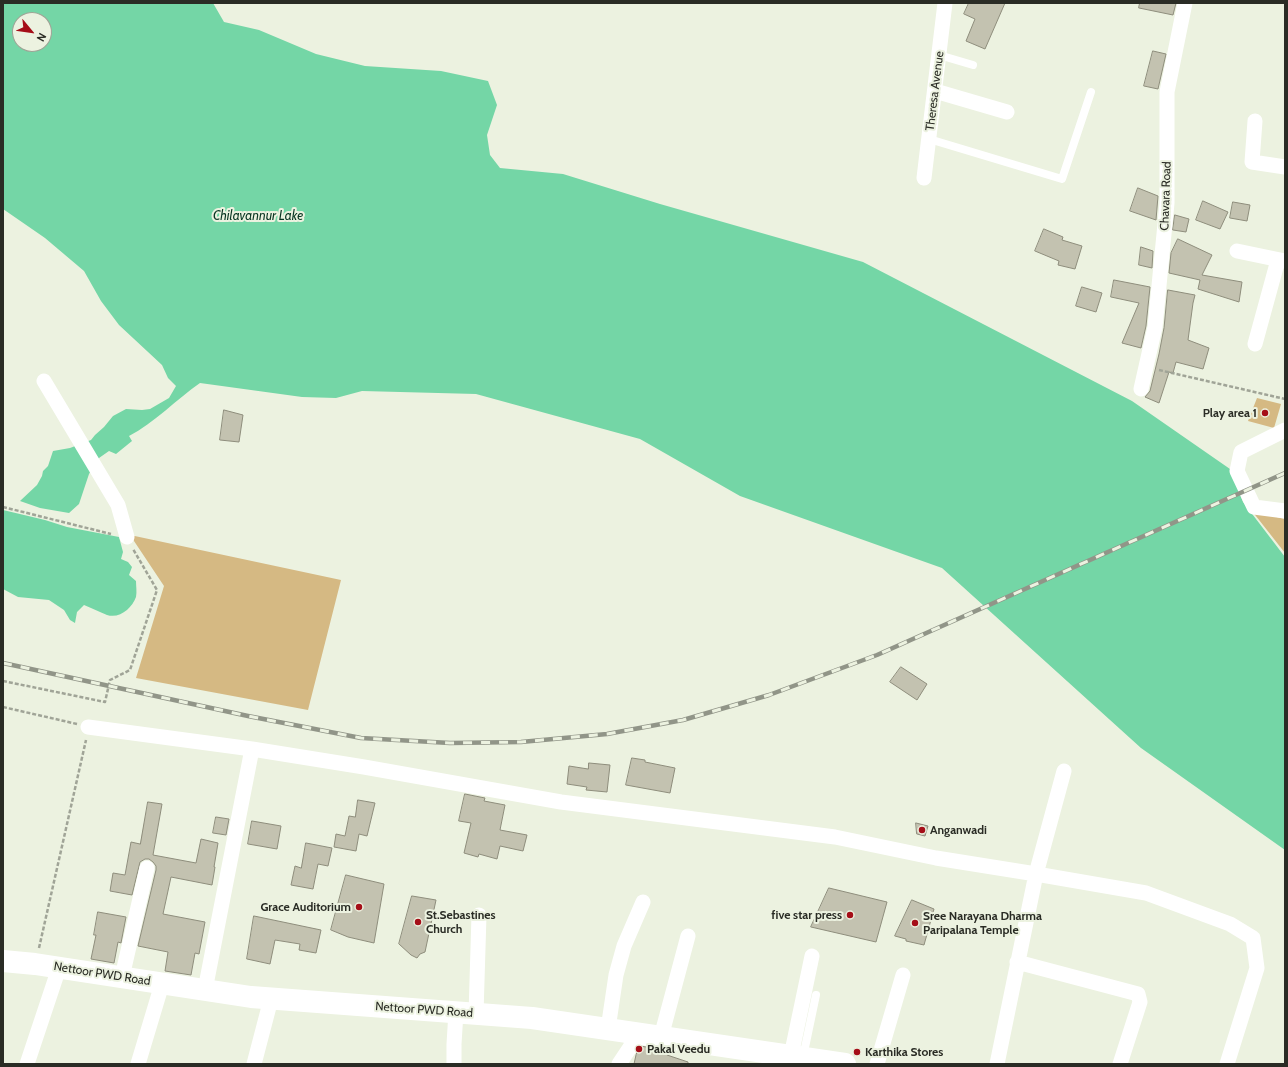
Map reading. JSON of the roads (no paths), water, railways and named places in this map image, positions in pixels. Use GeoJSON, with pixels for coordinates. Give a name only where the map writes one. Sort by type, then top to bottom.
{"type":"FeatureCollection","features":[{"type":"Feature","properties":{"kind":"street","name":"Theresa Avenue"},"geometry":{"type":"LineString","coordinates":[[924,178],[945,3]]}},
{"type":"Feature","properties":{"kind":"street","name":"Chavara Road"},"geometry":{"type":"LineString","coordinates":[[1141,389],[1155,327],[1167,204],[1167,92],[1185,3]]}},
{"type":"Feature","properties":{"kind":"street"},"geometry":{"type":"LineString","coordinates":[[935,91],[1007,112]]}},
{"type":"Feature","properties":{"kind":"street"},"geometry":{"type":"LineString","coordinates":[[1255,121],[1252,162],[1285,167]]}},
{"type":"Feature","properties":{"kind":"street"},"geometry":{"type":"LineString","coordinates":[[1237,251],[1282,260],[1255,344]]}},
{"type":"Feature","properties":{"kind":"street"},"geometry":{"type":"LineString","coordinates":[[44,381],[118,505],[127,537]]}},
{"type":"Feature","properties":{"kind":"street"},"geometry":{"type":"LineString","coordinates":[[1285,430],[1241,452],[1237,471],[1254,507],[1285,511]]}},
{"type":"Feature","properties":{"kind":"street"},"geometry":{"type":"LineString","coordinates":[[88,727],[252,749],[561,802],[835,837],[936,858],[1146,893],[1230,924],[1253,938],[1257,968],[1227,1064]]}},
{"type":"Feature","properties":{"kind":"street"},"geometry":{"type":"LineString","coordinates":[[205,990],[252,749]]}},
{"type":"Feature","properties":{"kind":"street"},"geometry":{"type":"LineString","coordinates":[[997,1064],[1036,874],[1064,771]]}},
{"type":"Feature","properties":{"kind":"street"},"geometry":{"type":"LineString","coordinates":[[122,977],[147,868]]}},
{"type":"Feature","properties":{"kind":"street"},"geometry":{"type":"LineString","coordinates":[[608,1029],[616,974],[624,946],[643,902]]}},
{"type":"Feature","properties":{"kind":"street"},"geometry":{"type":"LineString","coordinates":[[454,1064],[454,1044],[466,1013],[479,915]]}},
{"type":"Feature","properties":{"kind":"street"},"geometry":{"type":"LineString","coordinates":[[661,1037],[688,936]]}},
{"type":"Feature","properties":{"kind":"street"},"geometry":{"type":"LineString","coordinates":[[797,1057],[812,956]]}},
{"type":"Feature","properties":{"kind":"street","name":"Nettoor PWD Road"},"geometry":{"type":"LineString","coordinates":[[3,961],[35,964],[251,997],[532,1018],[844,1064]]}},
{"type":"Feature","properties":{"kind":"street"},"geometry":{"type":"LineString","coordinates":[[1017,962],[1138,994],[1140,1002],[1120,1064]]}},
{"type":"Feature","properties":{"kind":"street"},"geometry":{"type":"LineString","coordinates":[[28,1064],[59,968]]}},
{"type":"Feature","properties":{"kind":"street"},"geometry":{"type":"LineString","coordinates":[[878,1064],[903,975]]}},
{"type":"Feature","properties":{"kind":"street"},"geometry":{"type":"LineString","coordinates":[[138,1064],[162,984]]}},
{"type":"Feature","properties":{"kind":"street"},"geometry":{"type":"LineString","coordinates":[[254,1064],[271,999]]}},
{"type":"Feature","properties":{"kind":"street"},"geometry":{"type":"LineString","coordinates":[[619,1064],[631,1046],[632,1032]]}},
{"type":"Feature","properties":{"kind":"lane"},"geometry":{"type":"LineString","coordinates":[[939,55],[973,66]]}},
{"type":"Feature","properties":{"kind":"lane"},"geometry":{"type":"LineString","coordinates":[[929,139],[1062,179],[1091,92]]}},
{"type":"Feature","properties":{"kind":"lane"},"geometry":{"type":"LineString","coordinates":[[797,1057],[816,994]]}},
{"type":"Feature","properties":{"kind":"water","name":"Chilavannur Lake"},"geometry":{"type":"Polygon","coordinates":[[[3,3],[213,3],[224,22],[259,30],[316,54],[365,66],[441,71],[488,81],[497,105],[487,135],[490,155],[500,168],[563,174],[660,204],[863,262],[1132,401],[1230,469],[1243,502],[1285,557],[1285,850],[1141,748],[942,568],[740,496],[640,439],[476,394],[362,391],[336,398],[302,397],[200,383],[156,418],[129,436],[132,441],[116,454],[109,451],[99,458],[89,474],[79,504],[69,513],[40,508],[20,501],[37,485],[43,471],[48,466],[53,451],[70,448],[91,440],[113,416],[126,409],[150,409],[169,398],[176,386],[168,378],[162,365],[119,325],[101,301],[84,271],[45,238],[3,209],[3,3]]]}},
{"type":"Feature","properties":{"kind":"water"},"geometry":{"type":"Polygon","coordinates":[[[3,510],[67,527],[119,537],[123,552],[121,559],[128,562],[132,567],[129,575],[136,581],[136,597],[132,605],[125,612],[112,616],[84,605],[77,612],[75,623],[70,620],[64,610],[49,600],[18,597],[3,589],[3,510]]]}},
{"type":"Feature","properties":{"kind":"railway"},"geometry":{"type":"LineString","coordinates":[[3,663],[248,716],[361,738],[450,743],[521,742],[607,734],[683,720],[769,695],[877,655],[1285,473]]}},
{"type":"Feature","properties":{"kind":"place","name":"Play area 1"},"geometry":{"type":"Point","coordinates":[1265,413]}},
{"type":"Feature","properties":{"kind":"place","name":"Anganwadi"},"geometry":{"type":"Point","coordinates":[922,830]}},
{"type":"Feature","properties":{"kind":"place","name":"Grace Auditorium"},"geometry":{"type":"Point","coordinates":[359,907]}},
{"type":"Feature","properties":{"kind":"place","name":"five star press"},"geometry":{"type":"Point","coordinates":[850,915]}},
{"type":"Feature","properties":{"kind":"place","name":"St.Sebastines Church"},"geometry":{"type":"Point","coordinates":[418,922]}},
{"type":"Feature","properties":{"kind":"place","name":"Sree Narayana Dharma Paripalana Temple"},"geometry":{"type":"Point","coordinates":[915,923]}},
{"type":"Feature","properties":{"kind":"place","name":"Pakal Veedu"},"geometry":{"type":"Point","coordinates":[639,1049]}},
{"type":"Feature","properties":{"kind":"place","name":"Karthika Stores"},"geometry":{"type":"Point","coordinates":[857,1052]}}]}
